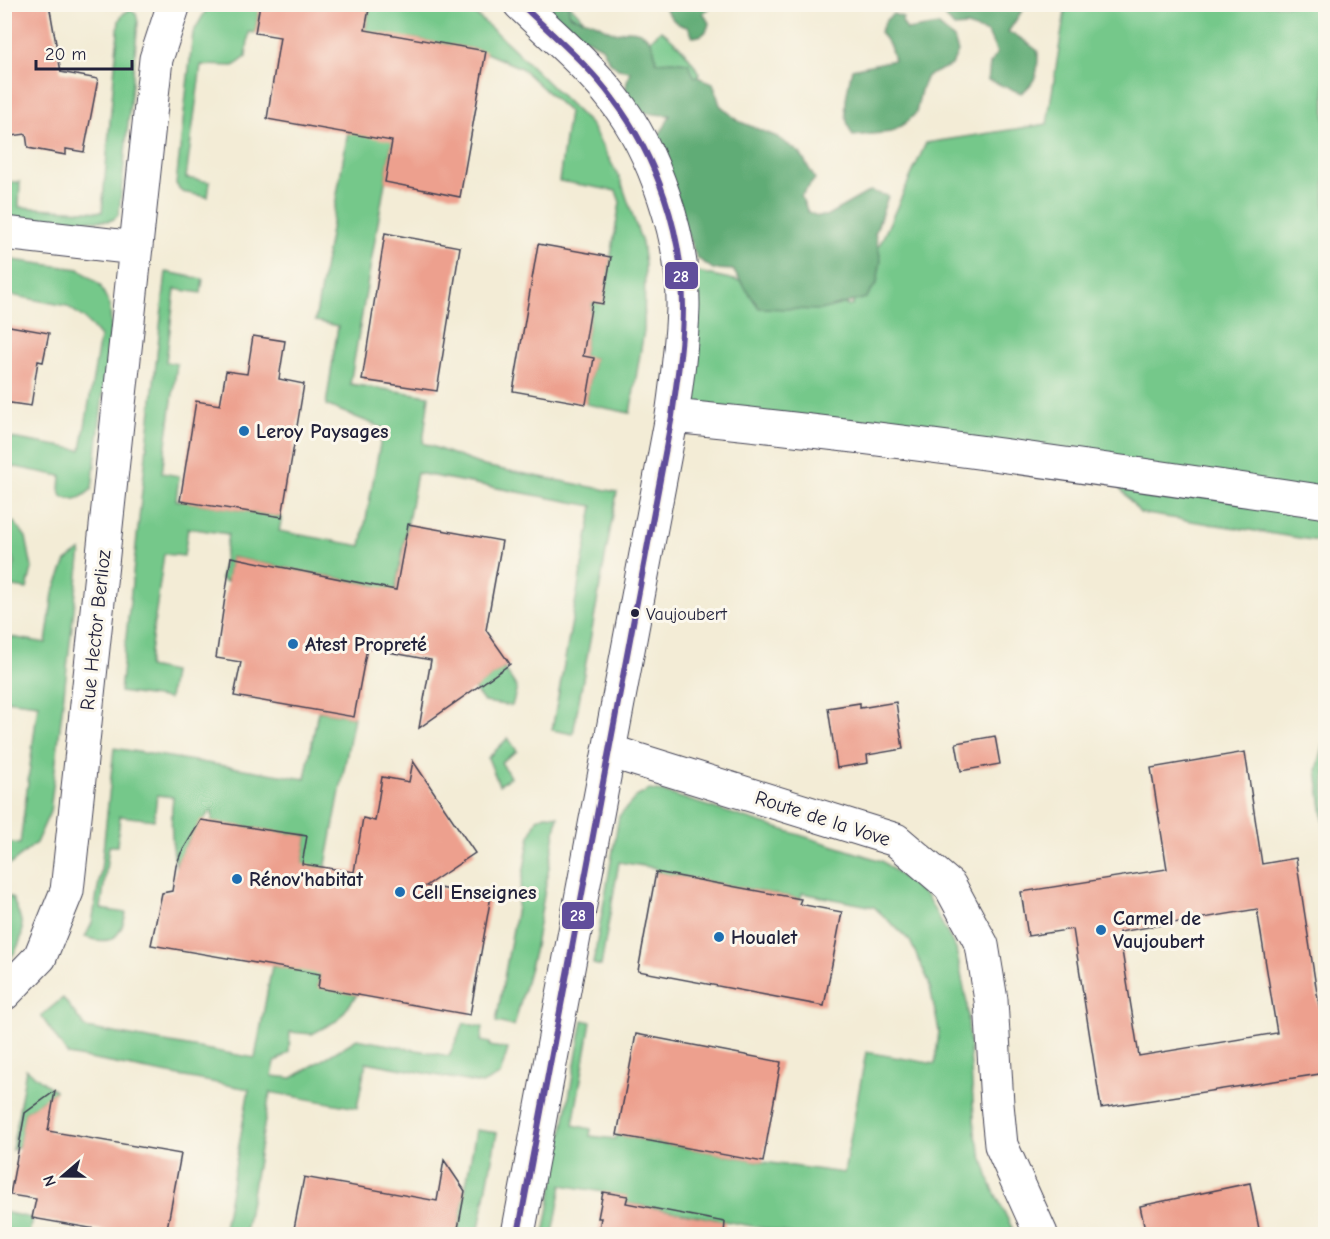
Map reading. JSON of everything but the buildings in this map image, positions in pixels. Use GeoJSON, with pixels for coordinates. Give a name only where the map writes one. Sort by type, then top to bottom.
{"type":"FeatureCollection","features":[{"type":"Feature","properties":{"kind":"street","name":"Rue Hector Berlioz"},"geometry":{"type":"LineString","coordinates":[[4,994],[40,957],[67,891],[156,59],[174,4]]}},
{"type":"Feature","properties":{"kind":"street"},"geometry":{"type":"LineString","coordinates":[[518,1234],[672,417],[681,345],[683,305],[674,233],[651,162],[614,99],[520,4]]}},
{"type":"Feature","properties":{"kind":"street"},"geometry":{"type":"LineString","coordinates":[[4,233],[136,248]]}},
{"type":"Feature","properties":{"kind":"street"},"geometry":{"type":"LineString","coordinates":[[672,417],[787,428],[1105,469],[1326,502]]}},
{"type":"Feature","properties":{"kind":"street","name":"Route de la Vove"},"geometry":{"type":"LineString","coordinates":[[609,751],[896,840],[950,886],[982,945],[991,1000],[1001,1145],[1041,1234]]}},
{"type":"Feature","properties":{"kind":"green space"},"geometry":{"type":"Polygon","coordinates":[[[209,5],[260,5],[255,33],[249,32],[246,57],[234,66],[201,65],[186,178],[210,182],[208,197],[182,192],[176,184],[193,33],[209,5]]]}},
{"type":"Feature","properties":{"kind":"green space"},"geometry":{"type":"Polygon","coordinates":[[[370,5],[465,5],[511,46],[591,125],[621,181],[642,243],[645,265],[644,331],[630,413],[586,404],[594,358],[583,356],[592,302],[603,303],[620,202],[616,191],[559,181],[569,112],[521,68],[479,50],[410,38],[350,384],[429,396],[423,443],[484,466],[617,492],[573,734],[552,730],[593,506],[417,473],[387,635],[377,586],[231,557],[227,582],[221,579],[228,534],[188,528],[184,556],[164,554],[148,667],[173,672],[169,699],[120,692],[166,272],[203,279],[201,293],[175,289],[166,362],[177,364],[162,473],[179,476],[176,500],[282,517],[279,531],[361,546],[383,428],[326,405],[338,326],[315,321],[370,5]]]}},
{"type":"Feature","properties":{"kind":"green space"},"geometry":{"type":"Polygon","coordinates":[[[535,5],[568,5],[570,15],[577,18],[594,22],[610,31],[618,33],[628,30],[646,36],[652,44],[656,62],[688,63],[694,76],[713,83],[720,105],[738,121],[777,137],[800,153],[815,179],[801,196],[808,212],[817,216],[826,216],[870,191],[888,196],[875,234],[881,260],[877,283],[866,298],[820,310],[759,308],[733,270],[713,269],[697,258],[653,143],[670,115],[648,113],[630,104],[626,85],[630,71],[618,69],[609,61],[602,47],[569,30],[535,5]]]}},
{"type":"Feature","properties":{"kind":"green space"},"geometry":{"type":"Polygon","coordinates":[[[560,5],[570,5],[625,64],[661,30],[692,61],[699,74],[693,86],[624,64],[560,5]]]}},
{"type":"Feature","properties":{"kind":"green space"},"geometry":{"type":"Polygon","coordinates":[[[663,5],[708,5],[708,9],[703,13],[709,23],[706,32],[693,37],[688,27],[675,22],[663,5]]]}},
{"type":"Feature","properties":{"kind":"green space"},"geometry":{"type":"Polygon","coordinates":[[[939,5],[1026,5],[1008,32],[1038,51],[1037,70],[1034,80],[1027,89],[1021,93],[988,80],[990,64],[997,53],[988,33],[967,26],[954,27],[940,11],[939,5]]]}},
{"type":"Feature","properties":{"kind":"green space"},"geometry":{"type":"Polygon","coordinates":[[[1066,5],[1325,5],[1325,542],[1140,513],[1105,469],[672,416],[680,268],[852,306],[926,143],[1047,124],[1066,5]]]}},
{"type":"Feature","properties":{"kind":"green space"},"geometry":{"type":"Polygon","coordinates":[[[130,10],[136,14],[138,22],[119,214],[109,221],[8,218],[5,215],[5,186],[9,182],[20,182],[19,207],[102,212],[119,20],[124,13],[130,10]]]}},
{"type":"Feature","properties":{"kind":"green space"},"geometry":{"type":"Polygon","coordinates":[[[893,14],[903,17],[902,22],[907,30],[938,25],[954,39],[958,52],[952,65],[927,76],[916,113],[908,121],[892,132],[853,136],[846,111],[852,69],[894,60],[890,46],[880,32],[886,20],[893,14]]]}},
{"type":"Feature","properties":{"kind":"green space"},"geometry":{"type":"Polygon","coordinates":[[[5,259],[79,269],[100,285],[110,306],[111,325],[92,489],[78,498],[62,497],[61,476],[5,465],[5,437],[81,450],[100,337],[85,319],[67,306],[5,294],[5,259]]]}},
{"type":"Feature","properties":{"kind":"green space"},"geometry":{"type":"Polygon","coordinates":[[[14,522],[26,537],[32,568],[27,589],[7,586],[5,604],[5,575],[13,570],[15,562],[5,547],[5,528],[14,522]]]}},
{"type":"Feature","properties":{"kind":"green space"},"geometry":{"type":"Polygon","coordinates":[[[81,550],[50,812],[36,843],[11,864],[5,865],[5,842],[20,844],[38,704],[5,700],[5,636],[46,643],[53,593],[66,561],[81,550]]]}},
{"type":"Feature","properties":{"kind":"green space"},"geometry":{"type":"Polygon","coordinates":[[[504,668],[517,688],[512,706],[484,702],[474,689],[504,668]]]}},
{"type":"Feature","properties":{"kind":"green space"},"geometry":{"type":"Polygon","coordinates":[[[318,711],[354,717],[325,870],[339,870],[318,987],[357,995],[338,1020],[312,1034],[290,1032],[289,1052],[275,1062],[272,1076],[292,1078],[357,1039],[449,1056],[464,1023],[483,1027],[481,1041],[490,1043],[490,1046],[508,1049],[500,1075],[482,1084],[366,1062],[357,1108],[270,1092],[245,1234],[223,1234],[249,1089],[68,1055],[41,1016],[63,998],[86,1028],[255,1058],[272,966],[284,968],[307,836],[212,822],[212,810],[191,836],[176,866],[172,832],[173,797],[157,795],[154,820],[120,816],[117,846],[109,846],[101,909],[126,913],[121,929],[118,934],[108,940],[94,940],[85,937],[92,923],[101,870],[114,748],[305,779],[318,711]]]}},
{"type":"Feature","properties":{"kind":"green space"},"geometry":{"type":"Polygon","coordinates":[[[508,738],[517,751],[501,762],[510,777],[499,785],[488,758],[508,738]]]}},
{"type":"Feature","properties":{"kind":"green space"},"geometry":{"type":"Polygon","coordinates":[[[1325,740],[1325,832],[1317,770],[1325,740]]]}},
{"type":"Feature","properties":{"kind":"green space"},"geometry":{"type":"Polygon","coordinates":[[[649,790],[663,792],[882,861],[927,897],[956,949],[967,1003],[975,1133],[991,1185],[1015,1234],[794,1234],[626,1203],[627,1196],[562,1185],[553,1234],[544,1234],[583,1020],[591,1022],[573,1125],[591,1129],[590,1136],[615,1139],[617,1135],[763,1162],[844,1173],[866,1052],[935,1064],[939,1031],[929,982],[910,941],[874,907],[802,893],[801,899],[656,872],[656,868],[619,862],[601,966],[593,964],[619,816],[636,797],[649,790]]]}},
{"type":"Feature","properties":{"kind":"green space"},"geometry":{"type":"Polygon","coordinates":[[[545,815],[558,816],[534,952],[514,1026],[496,1022],[530,836],[537,819],[545,815]]]}},
{"type":"Feature","properties":{"kind":"green space"},"geometry":{"type":"Polygon","coordinates":[[[5,896],[12,897],[20,918],[22,933],[17,948],[5,967],[5,896]]]}},
{"type":"Feature","properties":{"kind":"green space"},"geometry":{"type":"Polygon","coordinates":[[[26,1069],[55,1091],[25,1113],[19,1146],[12,1150],[26,1069]]]}},
{"type":"Feature","properties":{"kind":"green space"},"geometry":{"type":"Polygon","coordinates":[[[476,1130],[497,1133],[478,1234],[457,1234],[476,1130]]]}},
{"type":"Feature","properties":{"kind":"green space"},"geometry":{"type":"Polygon","coordinates":[[[4,1212],[32,1218],[29,1234],[5,1234],[4,1212]]]}},
{"type":"Feature","properties":{"kind":"transit line","name":"28"},"geometry":{"type":"LineString","coordinates":[[518,1234],[672,416],[681,348],[683,307],[682,279],[672,224],[664,197],[642,146],[629,122],[603,86],[581,61],[521,4]]}},
{"type":"Feature","properties":{"kind":"place","name":"Leroy Paysages"},"geometry":{"type":"Point","coordinates":[244,431]}},
{"type":"Feature","properties":{"kind":"place","name":"Vaujoubert"},"geometry":{"type":"Point","coordinates":[635,613]}},
{"type":"Feature","properties":{"kind":"place","name":"Atest Propreté"},"geometry":{"type":"Point","coordinates":[293,644]}},
{"type":"Feature","properties":{"kind":"place","name":"Rénov'habitat"},"geometry":{"type":"Point","coordinates":[237,879]}},
{"type":"Feature","properties":{"kind":"place","name":"Cell Enseignes"},"geometry":{"type":"Point","coordinates":[400,892]}},
{"type":"Feature","properties":{"kind":"place","name":"Carmel de Vaujoubert"},"geometry":{"type":"Point","coordinates":[1101,930]}},
{"type":"Feature","properties":{"kind":"place","name":"Houalet"},"geometry":{"type":"Point","coordinates":[719,937]}}]}
